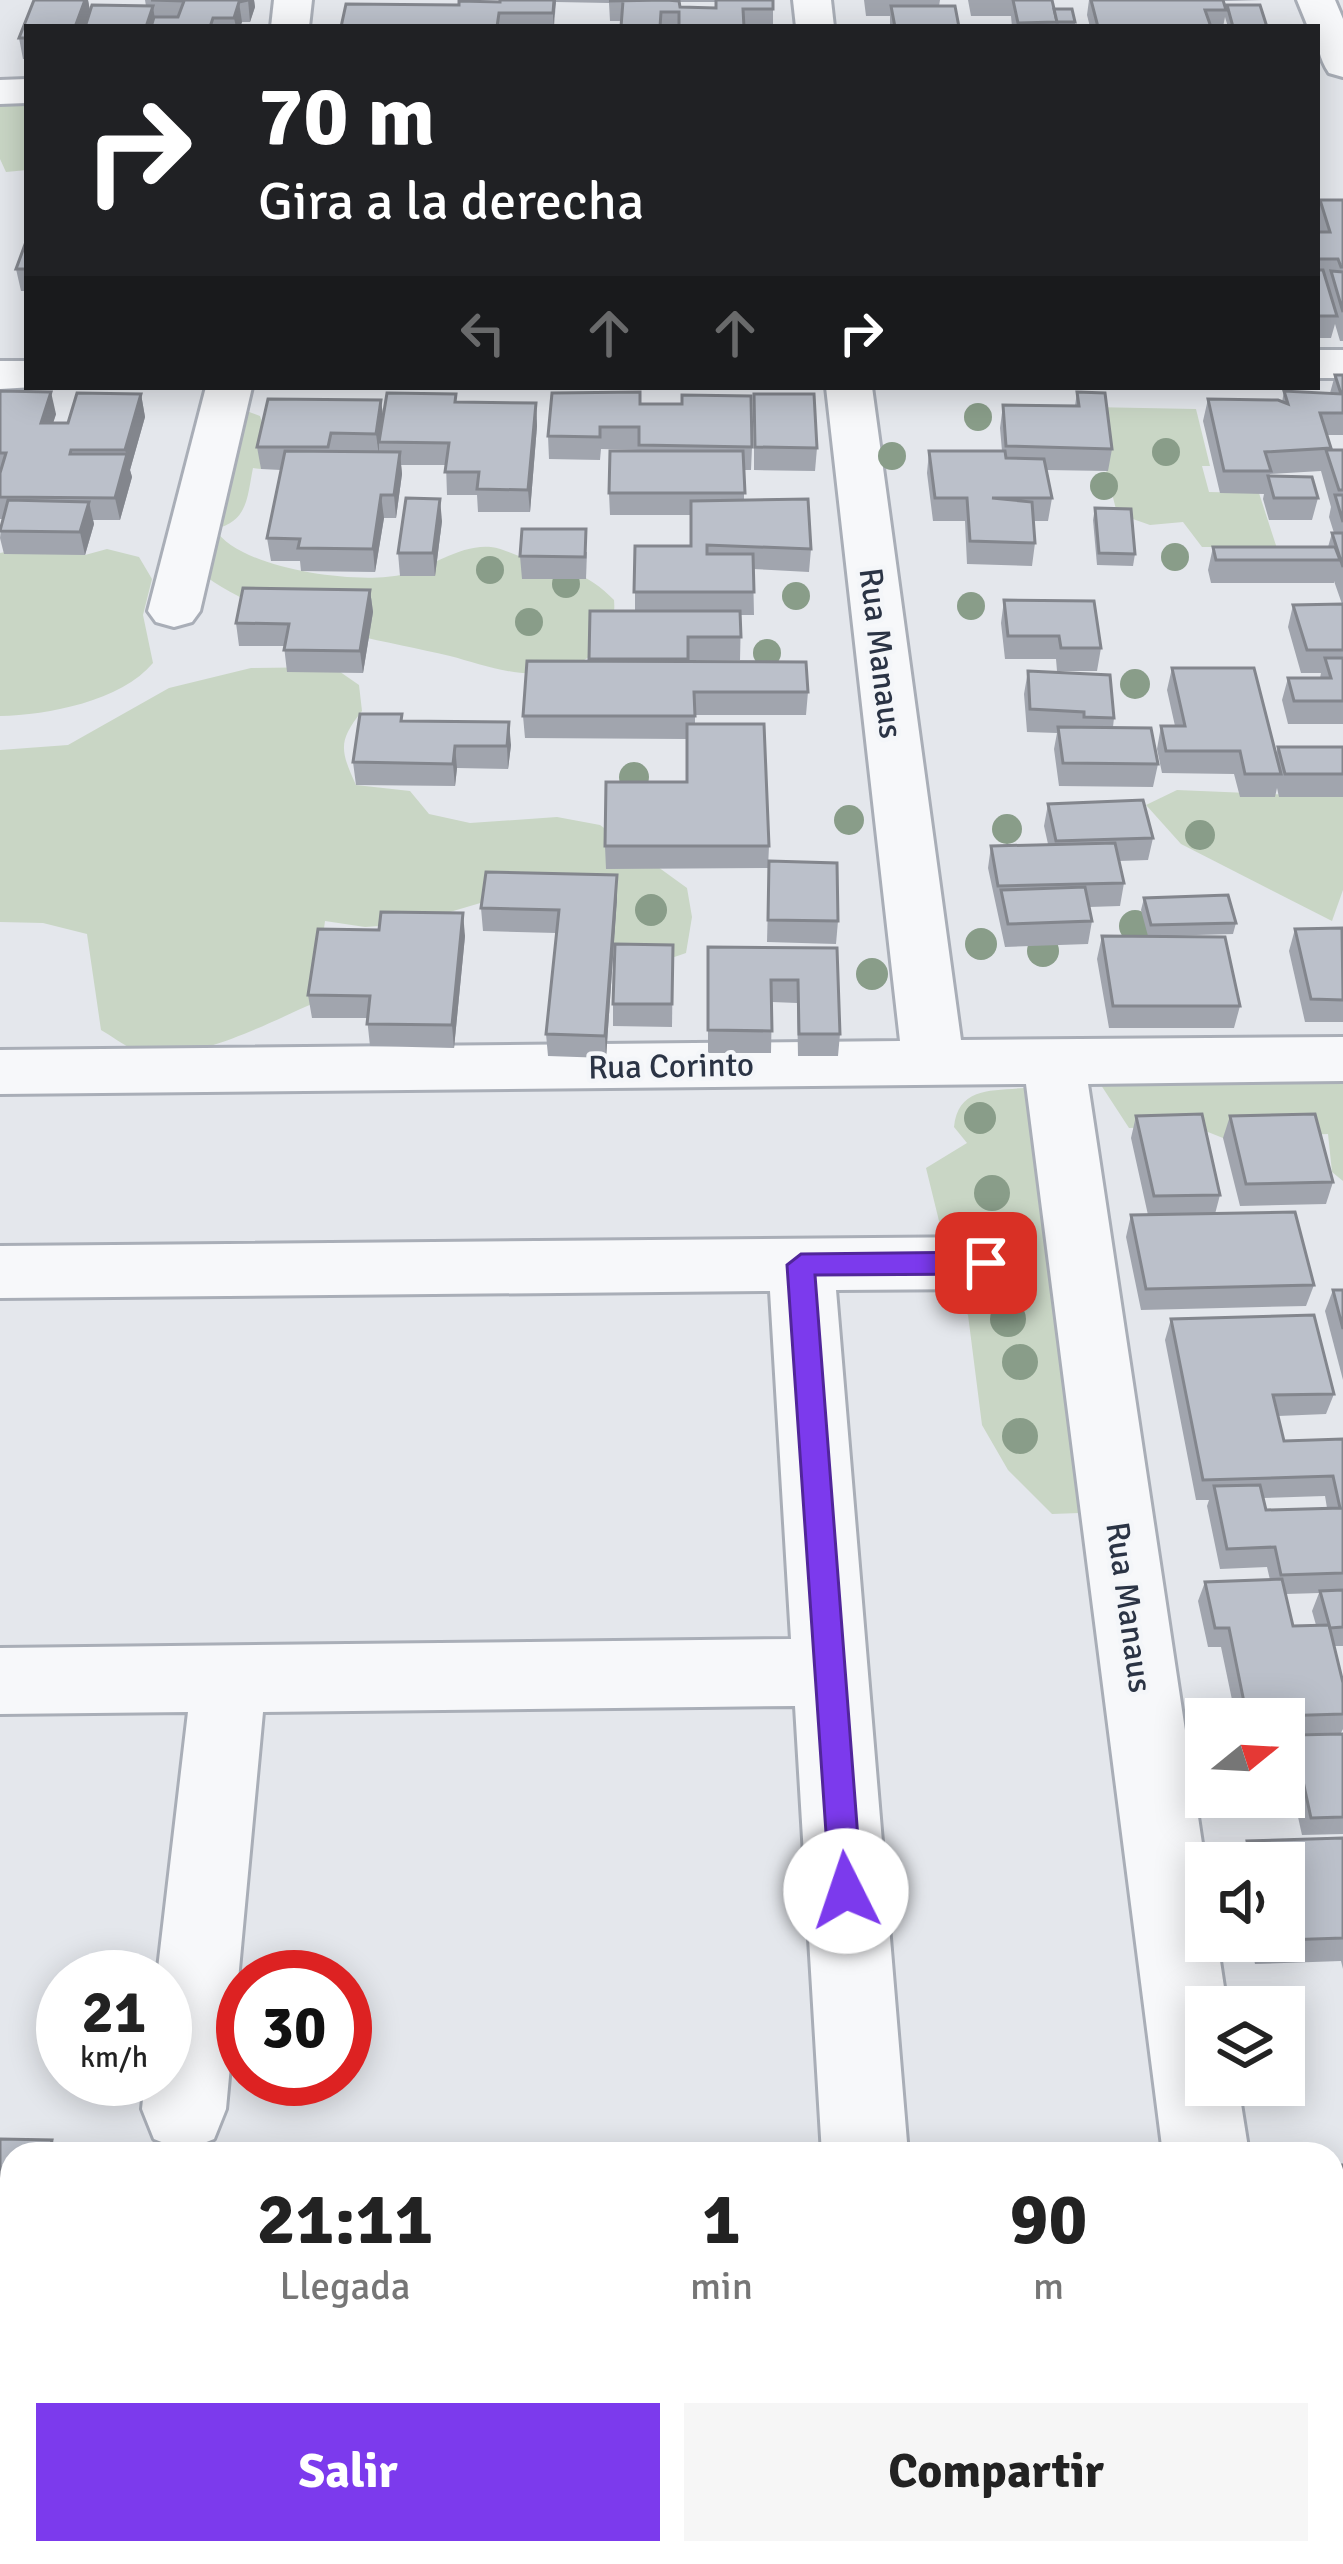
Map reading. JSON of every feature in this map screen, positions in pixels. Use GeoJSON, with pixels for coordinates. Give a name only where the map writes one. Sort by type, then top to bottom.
{"type":"FeatureCollection","features":[{"type":"Feature","properties":{"kind":"street"},"geometry":{"type":"LineString","coordinates":[[1316,0],[1343,65]]}},
{"type":"Feature","properties":{"kind":"street"},"geometry":{"type":"LineString","coordinates":[[174,611],[228,390]]}},
{"type":"Feature","properties":{"kind":"street","name":"Rua Manaus"},"geometry":{"type":"LineString","coordinates":[[849,390],[933,1063]]}},
{"type":"Feature","properties":{"kind":"street","name":"Rua Corinto"},"geometry":{"type":"LineString","coordinates":[[0,1072],[1343,1059]]}},
{"type":"Feature","properties":{"kind":"street","name":"Rua Manaus"},"geometry":{"type":"LineString","coordinates":[[1054,1061],[1204,2142]]}},
{"type":"Feature","properties":{"kind":"street"},"geometry":{"type":"LineString","coordinates":[[0,1272],[986,1263]]}},
{"type":"Feature","properties":{"kind":"street"},"geometry":{"type":"LineString","coordinates":[[801,1265],[864,2142]]}},
{"type":"Feature","properties":{"kind":"street"},"geometry":{"type":"LineString","coordinates":[[0,1681],[830,1672]]}},
{"type":"Feature","properties":{"kind":"street"},"geometry":{"type":"LineString","coordinates":[[184,2109],[229,1679]]}},
{"type":"Feature","properties":{"kind":"green space"},"geometry":{"type":"Polygon","coordinates":[[[24,101],[24,170],[6,172],[0,159],[0,104],[24,101]]]}},
{"type":"Feature","properties":{"kind":"green space"},"geometry":{"type":"Polygon","coordinates":[[[1090,407],[1196,409],[1210,466],[1202,466],[1209,492],[1259,493],[1284,570],[1227,547],[1202,547],[1183,522],[1119,521],[1090,407]]]}},
{"type":"Feature","properties":{"kind":"green space"},"geometry":{"type":"Polygon","coordinates":[[[244,410],[260,416],[262,422],[261,469],[253,468],[240,514],[215,529],[228,543],[274,564],[360,578],[404,574],[469,549],[499,549],[574,572],[604,591],[614,600],[614,616],[604,642],[571,666],[518,673],[314,625],[218,585],[191,565],[244,410]]]}},
{"type":"Feature","properties":{"kind":"green space"},"geometry":{"type":"Polygon","coordinates":[[[41,545],[85,555],[107,549],[139,557],[152,579],[143,615],[153,663],[103,696],[40,713],[0,716],[0,553],[41,545]]]}},
{"type":"Feature","properties":{"kind":"green space"},"geometry":{"type":"Polygon","coordinates":[[[333,667],[359,685],[362,711],[344,746],[356,785],[410,791],[429,814],[470,823],[557,817],[600,825],[687,888],[692,917],[686,953],[651,965],[538,902],[494,899],[409,924],[365,927],[325,921],[314,1003],[225,1041],[176,1054],[134,1050],[101,1030],[87,934],[43,923],[0,922],[0,750],[68,745],[169,688],[251,668],[333,667]]]}},
{"type":"Feature","properties":{"kind":"green space"},"geometry":{"type":"Polygon","coordinates":[[[1177,790],[1343,797],[1343,890],[1332,921],[1181,844],[1146,805],[1177,790]]]}},
{"type":"Feature","properties":{"kind":"green space"},"geometry":{"type":"Polygon","coordinates":[[[1343,1079],[1343,1181],[1332,1172],[1328,1134],[1223,1138],[1193,1126],[1129,1128],[1099,1082],[1343,1079]]]}},
{"type":"Feature","properties":{"kind":"green space"},"geometry":{"type":"Polygon","coordinates":[[[1024,1088],[1058,1110],[1047,1266],[1125,1426],[1107,1512],[1052,1514],[1008,1470],[982,1425],[968,1315],[924,1261],[940,1225],[926,1168],[967,1143],[954,1127],[962,1104],[988,1091],[1024,1088]]]}},
{"type":"Feature","properties":{"kind":"building"},"geometry":{"type":"Polygon","coordinates":[[[34,0],[85,0],[76,24],[25,24],[34,0]]]}},
{"type":"Feature","properties":{"kind":"building"},"geometry":{"type":"Polygon","coordinates":[[[151,0],[248,0],[239,2],[234,18],[213,18],[211,24],[152,24],[154,17],[178,17],[184,1],[151,0]]]}},
{"type":"Feature","properties":{"kind":"building"},"geometry":{"type":"Polygon","coordinates":[[[554,0],[553,13],[499,13],[497,24],[342,24],[346,4],[554,0]]]}},
{"type":"Feature","properties":{"kind":"building"},"geometry":{"type":"Polygon","coordinates":[[[666,0],[679,1],[680,7],[716,8],[716,0],[773,0],[773,9],[743,9],[744,24],[679,24],[679,12],[661,12],[660,24],[621,24],[623,1],[609,1],[666,0]]]}},
{"type":"Feature","properties":{"kind":"building"},"geometry":{"type":"Polygon","coordinates":[[[1013,0],[1052,0],[1057,22],[1018,23],[1013,0]]]}},
{"type":"Feature","properties":{"kind":"building"},"geometry":{"type":"Polygon","coordinates":[[[1091,0],[1223,0],[1226,10],[1205,10],[1210,24],[1097,24],[1091,0]]]}},
{"type":"Feature","properties":{"kind":"building"},"geometry":{"type":"Polygon","coordinates":[[[92,5],[153,6],[147,24],[86,24],[92,5]]]}},
{"type":"Feature","properties":{"kind":"building"},"geometry":{"type":"Polygon","coordinates":[[[1227,5],[1260,5],[1266,24],[1232,24],[1227,5]]]}},
{"type":"Feature","properties":{"kind":"building"},"geometry":{"type":"Polygon","coordinates":[[[891,6],[955,6],[958,24],[894,24],[891,6]]]}},
{"type":"Feature","properties":{"kind":"building"},"geometry":{"type":"Polygon","coordinates":[[[1054,9],[1072,9],[1075,22],[1057,22],[1054,9]]]}},
{"type":"Feature","properties":{"kind":"building"},"geometry":{"type":"Polygon","coordinates":[[[1320,200],[1343,200],[1343,267],[1338,259],[1320,259],[1320,232],[1330,232],[1320,200]]]}},
{"type":"Feature","properties":{"kind":"building"},"geometry":{"type":"Polygon","coordinates":[[[1320,270],[1323,270],[1337,316],[1320,316],[1320,270]]]}},
{"type":"Feature","properties":{"kind":"building"},"geometry":{"type":"Polygon","coordinates":[[[1331,271],[1343,272],[1343,312],[1331,271]]]}},
{"type":"Feature","properties":{"kind":"building"},"geometry":{"type":"Polygon","coordinates":[[[1335,375],[1343,375],[1343,413],[1320,413],[1331,448],[1265,452],[1271,471],[1224,471],[1208,399],[1288,404],[1284,391],[1341,394],[1335,375]]]}},
{"type":"Feature","properties":{"kind":"building"},"geometry":{"type":"Polygon","coordinates":[[[0,391],[51,392],[41,423],[68,423],[77,393],[141,394],[125,450],[71,450],[70,454],[127,454],[115,498],[0,497],[6,453],[0,453],[0,391]]]}},
{"type":"Feature","properties":{"kind":"building"},"geometry":{"type":"Polygon","coordinates":[[[640,392],[640,404],[682,404],[682,395],[751,396],[752,447],[639,445],[639,427],[600,427],[600,437],[548,436],[552,393],[640,392]]]}},
{"type":"Feature","properties":{"kind":"building"},"geometry":{"type":"Polygon","coordinates":[[[1077,392],[1105,393],[1112,449],[1006,446],[1003,405],[1079,406],[1077,392]]]}},
{"type":"Feature","properties":{"kind":"building"},"geometry":{"type":"Polygon","coordinates":[[[387,393],[456,394],[455,402],[536,403],[528,490],[477,489],[479,472],[445,472],[449,443],[379,442],[387,393]]]}},
{"type":"Feature","properties":{"kind":"building"},"geometry":{"type":"Polygon","coordinates":[[[754,394],[814,394],[817,448],[755,447],[754,394]]]}},
{"type":"Feature","properties":{"kind":"building"},"geometry":{"type":"Polygon","coordinates":[[[268,399],[381,400],[376,434],[331,433],[328,447],[257,447],[268,399]]]}},
{"type":"Feature","properties":{"kind":"building"},"geometry":{"type":"Polygon","coordinates":[[[1326,450],[1343,450],[1343,490],[1339,490],[1326,450]]]}},
{"type":"Feature","properties":{"kind":"building"},"geometry":{"type":"Polygon","coordinates":[[[285,451],[400,452],[394,495],[381,495],[373,549],[298,548],[300,539],[267,538],[285,451]]]}},
{"type":"Feature","properties":{"kind":"building"},"geometry":{"type":"Polygon","coordinates":[[[610,451],[743,451],[745,493],[609,493],[610,451]]]}},
{"type":"Feature","properties":{"kind":"building"},"geometry":{"type":"Polygon","coordinates":[[[929,451],[1005,451],[1006,458],[1044,459],[1052,498],[992,498],[1032,502],[1035,543],[970,541],[967,498],[935,498],[929,451]]]}},
{"type":"Feature","properties":{"kind":"building"},"geometry":{"type":"Polygon","coordinates":[[[1268,476],[1312,477],[1318,498],[1274,498],[1268,476]]]}},
{"type":"Feature","properties":{"kind":"building"},"geometry":{"type":"Polygon","coordinates":[[[1335,495],[1343,495],[1343,522],[1335,495]]]}},
{"type":"Feature","properties":{"kind":"building"},"geometry":{"type":"Polygon","coordinates":[[[406,498],[440,499],[433,553],[398,553],[406,498]]]}},
{"type":"Feature","properties":{"kind":"building"},"geometry":{"type":"Polygon","coordinates":[[[808,499],[811,549],[707,545],[707,554],[753,554],[754,592],[634,592],[635,546],[691,546],[691,501],[808,499]]]}},
{"type":"Feature","properties":{"kind":"building"},"geometry":{"type":"Polygon","coordinates":[[[8,500],[89,502],[80,532],[0,531],[8,500]]]}},
{"type":"Feature","properties":{"kind":"building"},"geometry":{"type":"Polygon","coordinates":[[[1095,508],[1131,509],[1135,554],[1099,553],[1095,508]]]}},
{"type":"Feature","properties":{"kind":"building"},"geometry":{"type":"Polygon","coordinates":[[[522,529],[586,529],[585,557],[520,556],[522,529]]]}},
{"type":"Feature","properties":{"kind":"building"},"geometry":{"type":"Polygon","coordinates":[[[1332,533],[1343,533],[1343,567],[1332,533]]]}},
{"type":"Feature","properties":{"kind":"building"},"geometry":{"type":"Polygon","coordinates":[[[1213,547],[1335,547],[1340,560],[1216,560],[1213,547]]]}},
{"type":"Feature","properties":{"kind":"building"},"geometry":{"type":"Polygon","coordinates":[[[243,588],[370,590],[360,651],[284,650],[289,624],[236,623],[243,588]]]}},
{"type":"Feature","properties":{"kind":"building"},"geometry":{"type":"Polygon","coordinates":[[[1004,600],[1094,601],[1101,648],[1061,648],[1059,636],[1008,636],[1004,600]]]}},
{"type":"Feature","properties":{"kind":"building"},"geometry":{"type":"Polygon","coordinates":[[[1343,604],[1343,650],[1307,650],[1293,605],[1343,604]]]}},
{"type":"Feature","properties":{"kind":"building"},"geometry":{"type":"Polygon","coordinates":[[[590,611],[740,611],[741,637],[688,637],[688,659],[589,659],[590,611]]]}},
{"type":"Feature","properties":{"kind":"building"},"geometry":{"type":"Polygon","coordinates":[[[1325,658],[1343,658],[1343,701],[1294,701],[1288,678],[1331,678],[1325,658]]]}},
{"type":"Feature","properties":{"kind":"building"},"geometry":{"type":"Polygon","coordinates":[[[527,661],[806,662],[808,692],[694,692],[695,716],[523,716],[527,661]]]}},
{"type":"Feature","properties":{"kind":"building"},"geometry":{"type":"Polygon","coordinates":[[[1172,668],[1254,668],[1281,774],[1245,774],[1240,751],[1166,751],[1161,726],[1185,726],[1172,668]]]}},
{"type":"Feature","properties":{"kind":"building"},"geometry":{"type":"Polygon","coordinates":[[[1028,671],[1110,675],[1114,718],[1030,709],[1028,671]]]}},
{"type":"Feature","properties":{"kind":"building"},"geometry":{"type":"Polygon","coordinates":[[[360,714],[402,714],[401,721],[509,722],[507,746],[455,746],[453,764],[353,762],[360,714]]]}},
{"type":"Feature","properties":{"kind":"building"},"geometry":{"type":"Polygon","coordinates":[[[687,724],[764,724],[769,846],[605,846],[606,782],[687,782],[687,724]]]}},
{"type":"Feature","properties":{"kind":"building"},"geometry":{"type":"Polygon","coordinates":[[[1058,727],[1151,728],[1158,764],[1063,763],[1058,727]]]}},
{"type":"Feature","properties":{"kind":"building"},"geometry":{"type":"Polygon","coordinates":[[[1278,747],[1343,747],[1343,774],[1285,774],[1278,747]]]}},
{"type":"Feature","properties":{"kind":"building"},"geometry":{"type":"Polygon","coordinates":[[[1143,800],[1153,838],[1056,841],[1048,804],[1143,800]]]}},
{"type":"Feature","properties":{"kind":"building"},"geometry":{"type":"Polygon","coordinates":[[[1115,843],[1124,883],[998,886],[991,846],[1115,843]]]}},
{"type":"Feature","properties":{"kind":"building"},"geometry":{"type":"Polygon","coordinates":[[[769,861],[837,863],[838,921],[768,920],[769,861]]]}},
{"type":"Feature","properties":{"kind":"building"},"geometry":{"type":"Polygon","coordinates":[[[486,872],[617,875],[605,1036],[546,1034],[559,910],[481,908],[486,872]]]}},
{"type":"Feature","properties":{"kind":"building"},"geometry":{"type":"Polygon","coordinates":[[[1085,887],[1092,921],[1008,924],[1001,890],[1085,887]]]}},
{"type":"Feature","properties":{"kind":"building"},"geometry":{"type":"Polygon","coordinates":[[[1228,895],[1236,923],[1151,925],[1144,898],[1228,895]]]}},
{"type":"Feature","properties":{"kind":"building"},"geometry":{"type":"Polygon","coordinates":[[[381,912],[463,913],[452,1025],[367,1024],[370,996],[308,995],[318,929],[379,930],[381,912]]]}},
{"type":"Feature","properties":{"kind":"building"},"geometry":{"type":"Polygon","coordinates":[[[1342,928],[1343,1000],[1311,999],[1295,929],[1342,928]]]}},
{"type":"Feature","properties":{"kind":"building"},"geometry":{"type":"Polygon","coordinates":[[[1102,936],[1225,937],[1240,1006],[1113,1006],[1102,936]]]}},
{"type":"Feature","properties":{"kind":"building"},"geometry":{"type":"Polygon","coordinates":[[[615,944],[673,945],[672,1004],[613,1004],[615,944]]]}},
{"type":"Feature","properties":{"kind":"building"},"geometry":{"type":"Polygon","coordinates":[[[708,947],[837,948],[840,1034],[799,1034],[798,980],[771,980],[772,1031],[708,1030],[708,947]]]}},
{"type":"Feature","properties":{"kind":"building"},"geometry":{"type":"Polygon","coordinates":[[[1202,1114],[1220,1195],[1154,1196],[1136,1116],[1202,1114]]]}},
{"type":"Feature","properties":{"kind":"building"},"geometry":{"type":"Polygon","coordinates":[[[1315,1114],[1333,1182],[1246,1184],[1230,1116],[1315,1114]]]}},
{"type":"Feature","properties":{"kind":"building"},"geometry":{"type":"Polygon","coordinates":[[[1295,1212],[1314,1285],[1146,1289],[1131,1215],[1295,1212]]]}},
{"type":"Feature","properties":{"kind":"building"},"geometry":{"type":"Polygon","coordinates":[[[1333,1290],[1343,1290],[1343,1329],[1333,1290]]]}},
{"type":"Feature","properties":{"kind":"building"},"geometry":{"type":"Polygon","coordinates":[[[1314,1315],[1334,1394],[1273,1395],[1284,1441],[1343,1439],[1343,1573],[1281,1575],[1275,1547],[1227,1549],[1214,1486],[1260,1485],[1266,1510],[1340,1508],[1333,1476],[1203,1480],[1171,1319],[1314,1315]]]}},
{"type":"Feature","properties":{"kind":"building"},"geometry":{"type":"Polygon","coordinates":[[[1282,1579],[1293,1626],[1329,1625],[1343,1683],[1343,1714],[1305,1715],[1305,1698],[1243,1698],[1229,1628],[1215,1628],[1205,1582],[1282,1579]]]}},
{"type":"Feature","properties":{"kind":"building"},"geometry":{"type":"Polygon","coordinates":[[[1343,1590],[1343,1627],[1330,1628],[1320,1591],[1343,1590]]]}},
{"type":"Feature","properties":{"kind":"building"},"geometry":{"type":"Polygon","coordinates":[[[1343,1734],[1343,1817],[1311,1818],[1305,1790],[1305,1735],[1343,1734]]]}},
{"type":"Feature","properties":{"kind":"building"},"geometry":{"type":"Polygon","coordinates":[[[1343,1838],[1343,1938],[1305,1939],[1305,1842],[1247,1841],[1343,1838]]]}},
{"type":"Feature","properties":{"kind":"building"},"geometry":{"type":"Polygon","coordinates":[[[0,2139],[52,2140],[52,2142],[0,2139]]]}},
{"type":"Feature","properties":{"kind":"route"},"geometry":{"type":"LineString","coordinates":[[846,1891],[801,1265],[986,1263]]}}]}
